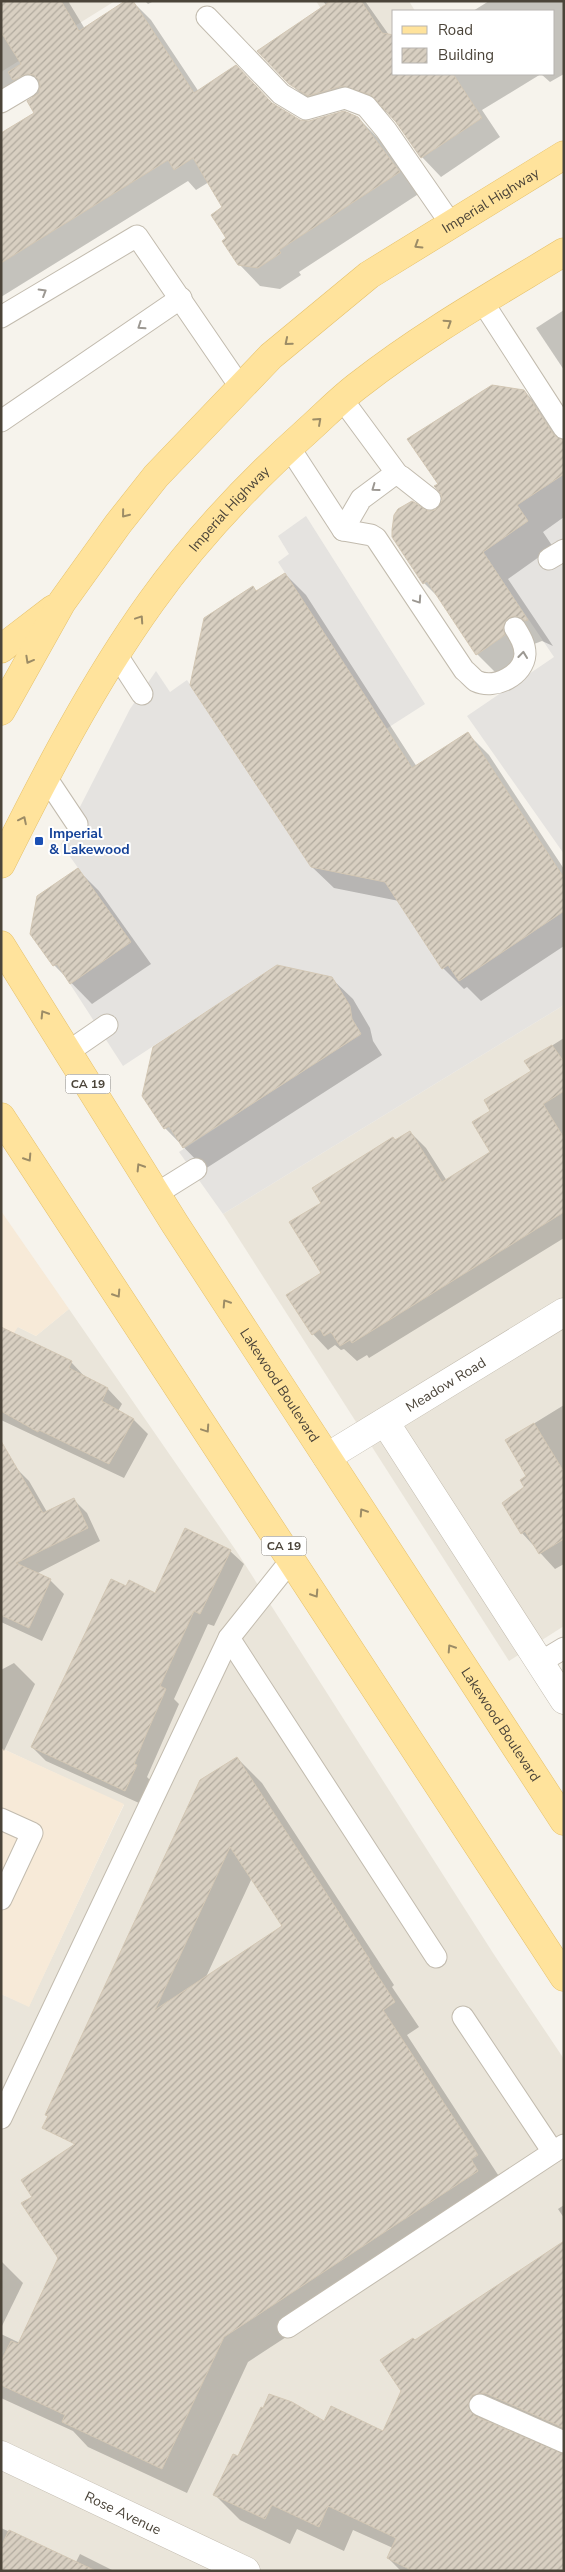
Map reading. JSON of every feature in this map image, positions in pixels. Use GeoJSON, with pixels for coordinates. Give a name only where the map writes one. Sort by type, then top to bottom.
{"type":"FeatureCollection","features":[{"type":"Feature","properties":{"kind":"main road","name":"Imperial Highway"},"geometry":{"type":"LineString","coordinates":[[1,711],[62,602],[118,524],[156,476],[271,356],[369,275],[564,155]]}},
{"type":"Feature","properties":{"kind":"main road","name":"Imperial Highway"},"geometry":{"type":"LineString","coordinates":[[1,864],[45,776],[116,654],[152,601],[190,552],[239,497],[289,447],[342,399],[414,345],[482,301],[564,252]]}},
{"type":"Feature","properties":{"kind":"main road"},"geometry":{"type":"LineString","coordinates":[[1,649],[62,602]]}},
{"type":"Feature","properties":{"kind":"main road","name":"Lakewood Boulevard"},"geometry":{"type":"LineString","coordinates":[[1,946],[156,1194],[564,1821]]}},
{"type":"Feature","properties":{"kind":"main road","name":"CA 19"},"geometry":{"type":"LineString","coordinates":[[1,1117],[292,1559],[564,1978]]}},
{"type":"Feature","properties":{"kind":"street","name":"Meadow Road"},"geometry":{"type":"LineString","coordinates":[[327,1457],[564,1312]]}},
{"type":"Feature","properties":{"kind":"street"},"geometry":{"type":"LineString","coordinates":[[385,1422],[564,1700]]}},
{"type":"Feature","properties":{"kind":"street","name":"Rose Avenue"},"geometry":{"type":"LineString","coordinates":[[1,2455],[246,2571]]}},
{"type":"Feature","properties":{"kind":"lane"},"geometry":{"type":"LineString","coordinates":[[207,17],[282,94],[306,109],[344,98],[366,106],[386,130],[450,224]]}},
{"type":"Feature","properties":{"kind":"lane"},"geometry":{"type":"LineString","coordinates":[[1,102],[28,86]]}},
{"type":"Feature","properties":{"kind":"lane"},"geometry":{"type":"LineString","coordinates":[[1,317],[138,236],[241,388]]}},
{"type":"Feature","properties":{"kind":"lane"},"geometry":{"type":"LineString","coordinates":[[1,421],[181,298]]}},
{"type":"Feature","properties":{"kind":"lane"},"geometry":{"type":"LineString","coordinates":[[482,301],[564,428]]}},
{"type":"Feature","properties":{"kind":"lane"},"geometry":{"type":"LineString","coordinates":[[342,399],[398,475],[430,499]]}},
{"type":"Feature","properties":{"kind":"lane"},"geometry":{"type":"LineString","coordinates":[[289,447],[343,530],[371,534],[376,538],[464,670],[476,680],[489,684],[501,682],[521,667],[525,654],[524,647],[522,639],[515,628]]}},
{"type":"Feature","properties":{"kind":"lane"},"geometry":{"type":"LineString","coordinates":[[343,530],[361,499],[392,476],[398,475]]}},
{"type":"Feature","properties":{"kind":"lane"},"geometry":{"type":"LineString","coordinates":[[116,654],[142,694]]}},
{"type":"Feature","properties":{"kind":"lane"},"geometry":{"type":"LineString","coordinates":[[45,776],[78,824]]}},
{"type":"Feature","properties":{"kind":"lane"},"geometry":{"type":"LineString","coordinates":[[68,1052],[107,1025]]}},
{"type":"Feature","properties":{"kind":"lane"},"geometry":{"type":"LineString","coordinates":[[156,1194],[196,1169]]}},
{"type":"Feature","properties":{"kind":"lane"},"geometry":{"type":"LineString","coordinates":[[1,2118],[228,1638],[292,1559]]}},
{"type":"Feature","properties":{"kind":"lane"},"geometry":{"type":"LineString","coordinates":[[228,1638],[436,1957]]}},
{"type":"Feature","properties":{"kind":"lane"},"geometry":{"type":"LineString","coordinates":[[539,1663],[564,1648]]}},
{"type":"Feature","properties":{"kind":"lane"},"geometry":{"type":"LineString","coordinates":[[1,1818],[32,1833],[1,1899]]}},
{"type":"Feature","properties":{"kind":"lane"},"geometry":{"type":"LineString","coordinates":[[288,2327],[558,2149],[463,2017]]}},
{"type":"Feature","properties":{"kind":"lane"},"geometry":{"type":"LineString","coordinates":[[480,2405],[564,2442]]}},
{"type":"Feature","properties":{"kind":"shaded area"},"geometry":{"type":"Polygon","coordinates":[[[1,1],[115,1],[1,72],[1,1]]]}},
{"type":"Feature","properties":{"kind":"shaded area"},"geometry":{"type":"Polygon","coordinates":[[[316,1],[409,1],[414,10],[392,10],[392,75],[400,75],[399,90],[381,102],[316,1]]]}},
{"type":"Feature","properties":{"kind":"shaded area"},"geometry":{"type":"Polygon","coordinates":[[[564,474],[564,854],[467,716],[554,657],[472,536],[528,521],[517,505],[564,474]]]}},
{"type":"Feature","properties":{"kind":"shaded area"},"geometry":{"type":"Polygon","coordinates":[[[306,516],[425,704],[386,729],[278,562],[289,554],[278,536],[306,516]]]}},
{"type":"Feature","properties":{"kind":"shaded area"},"geometry":{"type":"Polygon","coordinates":[[[156,671],[170,692],[187,680],[311,867],[385,882],[445,967],[448,965],[459,981],[564,911],[564,1005],[223,1214],[179,1152],[361,1033],[347,1011],[350,1006],[332,977],[277,965],[123,1066],[70,984],[131,942],[61,844],[130,709],[156,671]]]}},
{"type":"Feature","properties":{"kind":"shaded area"},"geometry":{"type":"Polygon","coordinates":[[[564,1005],[564,1626],[509,1661],[223,1214],[564,1005]]]}},
{"type":"Feature","properties":{"kind":"shaded area"},"geometry":{"type":"Polygon","coordinates":[[[1,1211],[69,1309],[36,1336],[18,1327],[14,1333],[1,1329],[1,1211]]]}},
{"type":"Feature","properties":{"kind":"shaded area"},"geometry":{"type":"Polygon","coordinates":[[[69,1309],[237,1552],[493,1953],[564,2059],[564,2571],[1,2571],[1,1994],[29,2006],[124,1805],[1,1748],[1,1329],[18,1327],[36,1336],[69,1309]]]}},
{"type":"Feature","properties":{"kind":"shaded area"},"geometry":{"type":"Polygon","coordinates":[[[1,1748],[124,1804],[29,2007],[1,1994],[1,1748]]]}},
{"type":"Feature","properties":{"kind":"building"},"geometry":{"type":"Polygon","coordinates":[[[1,1],[61,1],[79,31],[125,1],[133,1],[194,93],[236,65],[272,103],[300,120],[309,121],[344,111],[358,117],[400,172],[279,250],[281,253],[258,268],[238,265],[222,241],[226,238],[211,215],[222,207],[193,158],[174,170],[168,160],[1,263],[1,133],[34,113],[27,101],[39,93],[40,86],[39,80],[34,75],[27,74],[13,80],[8,72],[21,64],[1,32],[1,1]]]}},
{"type":"Feature","properties":{"kind":"building"},"geometry":{"type":"Polygon","coordinates":[[[331,1],[361,1],[382,33],[392,35],[392,75],[454,75],[482,118],[421,158],[396,122],[371,95],[342,86],[308,96],[289,84],[257,51],[331,1]]]}},
{"type":"Feature","properties":{"kind":"building"},"geometry":{"type":"Polygon","coordinates":[[[492,385],[524,390],[554,435],[564,440],[564,474],[517,505],[528,521],[483,552],[528,620],[526,621],[515,616],[508,618],[503,628],[505,635],[476,655],[427,581],[423,584],[392,537],[392,530],[394,515],[398,509],[412,501],[429,511],[435,510],[442,501],[441,494],[434,486],[438,484],[407,439],[492,385]]]}},
{"type":"Feature","properties":{"kind":"building"},"geometry":{"type":"Polygon","coordinates":[[[285,573],[412,768],[468,732],[564,878],[564,911],[459,981],[448,965],[442,969],[385,882],[311,867],[190,685],[204,618],[253,586],[256,591],[285,573]]]}},
{"type":"Feature","properties":{"kind":"building"},"geometry":{"type":"Polygon","coordinates":[[[78,868],[131,942],[70,984],[57,964],[53,966],[30,934],[37,896],[78,868]]]}},
{"type":"Feature","properties":{"kind":"building"},"geometry":{"type":"Polygon","coordinates":[[[277,965],[332,977],[350,1006],[352,1019],[361,1034],[183,1148],[169,1126],[164,1129],[142,1096],[153,1047],[277,965]]]}},
{"type":"Feature","properties":{"kind":"building"},"geometry":{"type":"Polygon","coordinates":[[[552,1045],[564,1062],[564,1091],[543,1104],[564,1138],[564,1212],[352,1343],[350,1340],[340,1346],[331,1332],[324,1336],[320,1329],[312,1335],[286,1295],[321,1273],[289,1222],[321,1203],[312,1188],[393,1137],[395,1140],[410,1131],[442,1182],[490,1152],[472,1122],[490,1111],[484,1100],[531,1071],[524,1061],[552,1045]]]}},
{"type":"Feature","properties":{"kind":"building"},"geometry":{"type":"Polygon","coordinates":[[[1,1327],[72,1361],[69,1368],[108,1388],[102,1401],[134,1419],[109,1464],[39,1430],[38,1432],[1,1411],[1,1327]]]}},
{"type":"Feature","properties":{"kind":"building"},"geometry":{"type":"Polygon","coordinates":[[[534,1423],[564,1472],[564,1539],[539,1554],[525,1531],[521,1534],[502,1503],[524,1487],[520,1480],[526,1476],[505,1440],[534,1423]]]}},
{"type":"Feature","properties":{"kind":"building"},"geometry":{"type":"Polygon","coordinates":[[[1,1441],[43,1513],[74,1498],[88,1528],[16,1563],[51,1579],[29,1628],[1,1615],[1,1441]]]}},
{"type":"Feature","properties":{"kind":"building"},"geometry":{"type":"Polygon","coordinates":[[[185,1528],[231,1550],[200,1614],[194,1611],[160,1686],[166,1689],[134,1764],[137,1765],[125,1791],[31,1747],[111,1579],[126,1586],[129,1580],[155,1593],[185,1528]]]}},
{"type":"Feature","properties":{"kind":"building"},"geometry":{"type":"Polygon","coordinates":[[[237,1757],[370,1960],[368,1961],[395,2002],[383,2010],[478,2155],[471,2159],[478,2171],[224,2337],[162,2469],[62,2422],[65,2415],[1,2385],[1,2361],[11,2341],[18,2344],[58,2258],[21,2203],[32,2197],[21,2180],[75,2144],[42,2128],[48,2116],[45,2115],[200,1780],[237,1757]],[[230,1847],[155,2010],[282,1926],[230,1847]]]}},
{"type":"Feature","properties":{"kind":"building"},"geometry":{"type":"Polygon","coordinates":[[[564,2241],[564,2428],[485,2393],[472,2395],[468,2406],[475,2416],[564,2454],[564,2571],[413,2571],[387,2558],[396,2538],[328,2506],[319,2527],[272,2505],[265,2519],[213,2495],[233,2454],[238,2456],[269,2394],[292,2402],[324,2421],[331,2406],[383,2431],[401,2391],[380,2360],[413,2338],[415,2340],[564,2241]]]}},
{"type":"Feature","properties":{"kind":"building"},"geometry":{"type":"Polygon","coordinates":[[[9,2530],[96,2571],[1,2571],[1,2547],[9,2530]]]}},
{"type":"Feature","properties":{"kind":"place","name":"Imperial & Lakewood"},"geometry":{"type":"Point","coordinates":[39,841]}}]}
